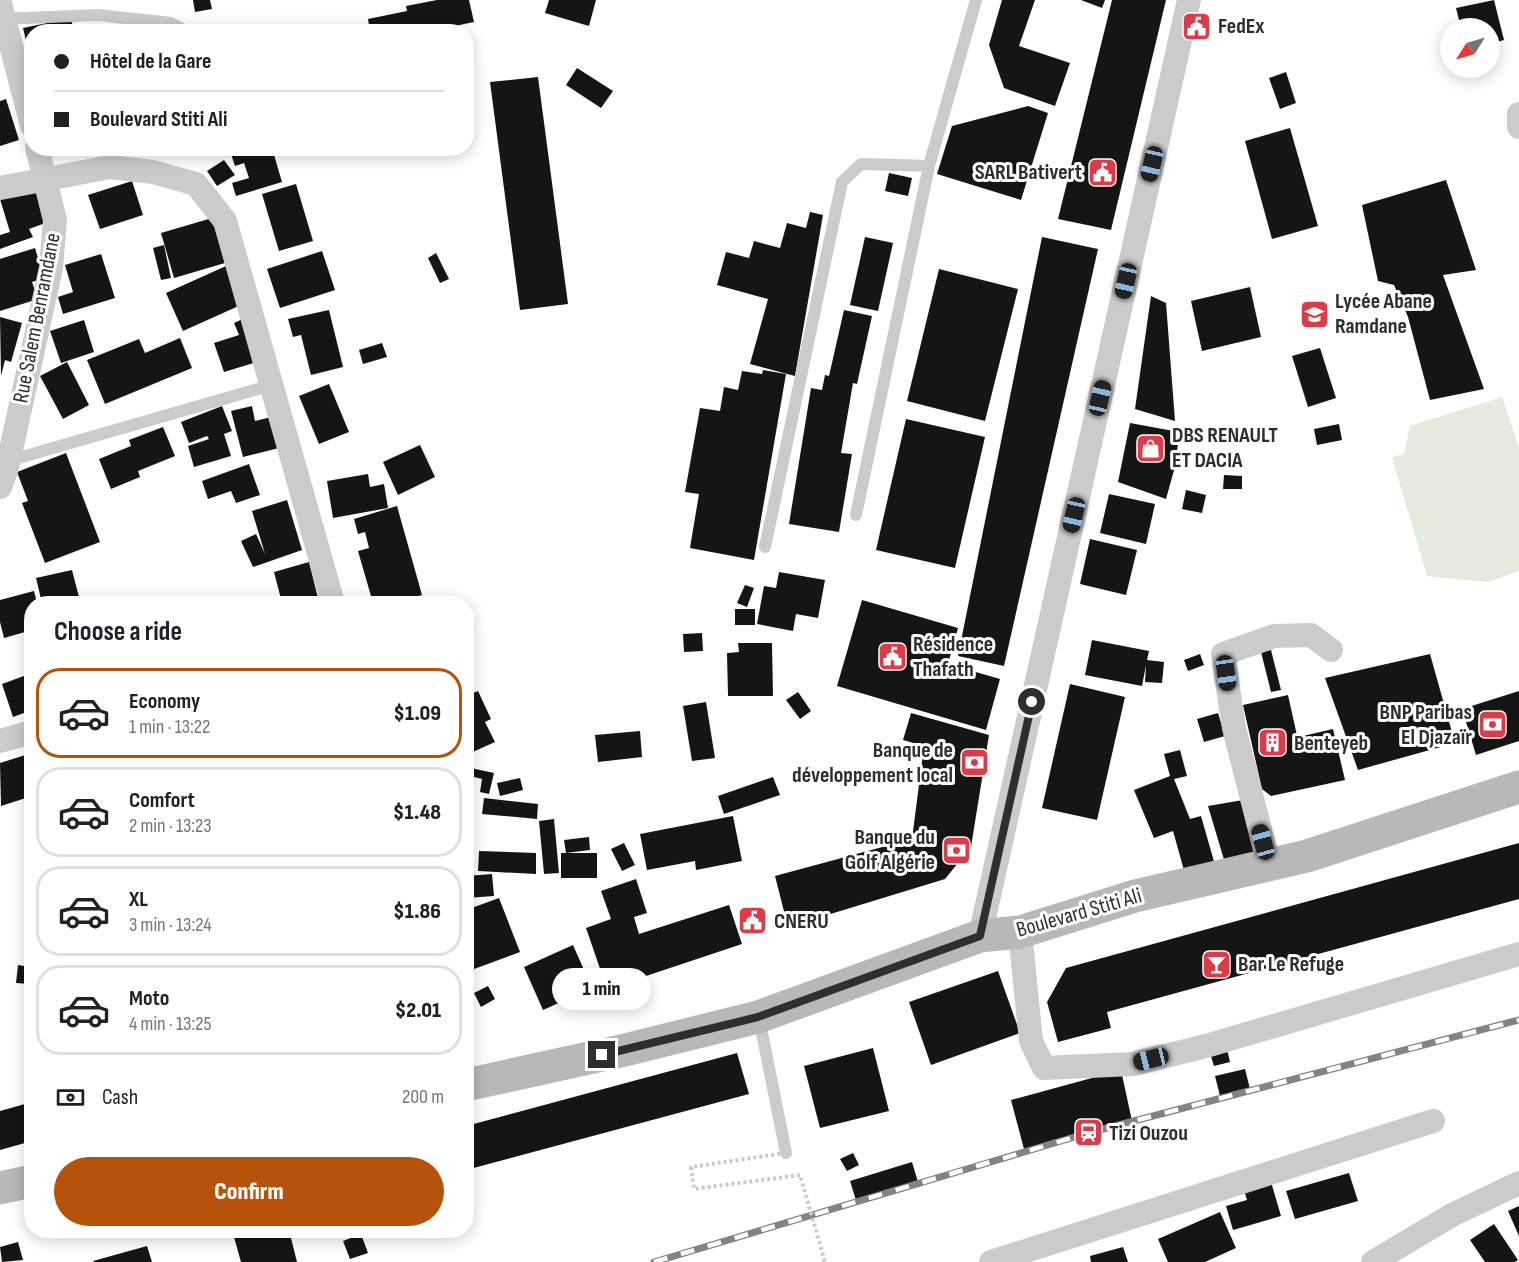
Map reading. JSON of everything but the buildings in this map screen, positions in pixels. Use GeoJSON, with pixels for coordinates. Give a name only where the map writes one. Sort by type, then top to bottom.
{"type":"FeatureCollection","features":[{"type":"Feature","properties":{"kind":"main road","name":"Boulevard Stiti Ali"},"geometry":{"type":"LineString","coordinates":[[474,1083],[625,1050],[758,1017],[980,936],[1020,932],[1135,896],[1307,856],[1519,787]]}},
{"type":"Feature","properties":{"kind":"main road"},"geometry":{"type":"LineString","coordinates":[[0,1188],[24,1183]]}},
{"type":"Feature","properties":{"kind":"street"},"geometry":{"type":"LineString","coordinates":[[980,936],[1189,0]]}},
{"type":"Feature","properties":{"kind":"street"},"geometry":{"type":"LineString","coordinates":[[1,13],[24,97]]}},
{"type":"Feature","properties":{"kind":"street"},"geometry":{"type":"LineString","coordinates":[[1519,114],[1519,127]]}},
{"type":"Feature","properties":{"kind":"street","name":"Rue Salem Benramdane"},"geometry":{"type":"LineString","coordinates":[[0,487],[8,461],[51,268],[55,220],[39,156]]}},
{"type":"Feature","properties":{"kind":"street"},"geometry":{"type":"LineString","coordinates":[[0,188],[110,167],[153,172],[196,184],[225,221],[331,596]]}},
{"type":"Feature","properties":{"kind":"street"},"geometry":{"type":"LineString","coordinates":[[1269,864],[1234,728],[1223,654],[1274,636],[1311,635],[1331,650]]}},
{"type":"Feature","properties":{"kind":"street"},"geometry":{"type":"LineString","coordinates":[[2,734],[24,733]]}},
{"type":"Feature","properties":{"kind":"street"},"geometry":{"type":"LineString","coordinates":[[1020,932],[1031,1041],[1044,1068],[1132,1064],[1206,1046],[1519,954]]}},
{"type":"Feature","properties":{"kind":"street"},"geometry":{"type":"LineString","coordinates":[[991,1262],[1433,1121]]}},
{"type":"Feature","properties":{"kind":"street"},"geometry":{"type":"LineString","coordinates":[[1373,1262],[1452,1215],[1519,1183]]}},
{"type":"Feature","properties":{"kind":"lane"},"geometry":{"type":"LineString","coordinates":[[856,515],[929,166],[976,0]]}},
{"type":"Feature","properties":{"kind":"lane"},"geometry":{"type":"LineString","coordinates":[[1,13],[98,15],[173,24]]}},
{"type":"Feature","properties":{"kind":"lane"},"geometry":{"type":"LineString","coordinates":[[765,547],[842,182],[861,164],[929,166]]}},
{"type":"Feature","properties":{"kind":"lane"},"geometry":{"type":"LineString","coordinates":[[8,461],[272,385]]}},
{"type":"Feature","properties":{"kind":"lane"},"geometry":{"type":"LineString","coordinates":[[758,1017],[786,1152]]}},
{"type":"Feature","properties":{"kind":"path"},"geometry":{"type":"LineString","coordinates":[[786,1152],[691,1167],[694,1189],[800,1175],[825,1262]]}},
{"type":"Feature","properties":{"kind":"shaded area"},"geometry":{"type":"Polygon","coordinates":[[[1502,397],[1519,448],[1519,571],[1488,582],[1427,576],[1392,457],[1404,454],[1410,426],[1502,397]]]}},
{"type":"Feature","properties":{"kind":"railway"},"geometry":{"type":"LineString","coordinates":[[654,1262],[1088,1133],[1519,1020]]}},
{"type":"Feature","properties":{"kind":"place","name":"FedEx"},"geometry":{"type":"Point","coordinates":[1197,26]}},
{"type":"Feature","properties":{"kind":"place","name":"SARL Bativert"},"geometry":{"type":"Point","coordinates":[1103,172]}},
{"type":"Feature","properties":{"kind":"place","name":"Lycée Abane Ramdane"},"geometry":{"type":"Point","coordinates":[1314,314]}},
{"type":"Feature","properties":{"kind":"place","name":"DBS RENAULT ET DACIA"},"geometry":{"type":"Point","coordinates":[1151,448]}},
{"type":"Feature","properties":{"kind":"place","name":"Résidence Thafath"},"geometry":{"type":"Point","coordinates":[892,657]}},
{"type":"Feature","properties":{"kind":"place","name":"BNP Paribas El Djazaïr"},"geometry":{"type":"Point","coordinates":[1493,725]}},
{"type":"Feature","properties":{"kind":"place","name":"Benteyeb"},"geometry":{"type":"Point","coordinates":[1273,743]}},
{"type":"Feature","properties":{"kind":"place","name":"Banque de développement local"},"geometry":{"type":"Point","coordinates":[974,763]}},
{"type":"Feature","properties":{"kind":"place","name":"Banque du Golf Algérie"},"geometry":{"type":"Point","coordinates":[956,850]}},
{"type":"Feature","properties":{"kind":"place","name":"CNERU"},"geometry":{"type":"Point","coordinates":[753,921]}},
{"type":"Feature","properties":{"kind":"place","name":"Bar Le Refuge"},"geometry":{"type":"Point","coordinates":[1217,964]}},
{"type":"Feature","properties":{"kind":"place","name":"Tizi Ouzou"},"geometry":{"type":"Point","coordinates":[1088,1133]}},
{"type":"Feature","properties":{"kind":"route"},"geometry":{"type":"LineString","coordinates":[[602,1055],[758,1017],[980,936],[1032,702]]}}]}
